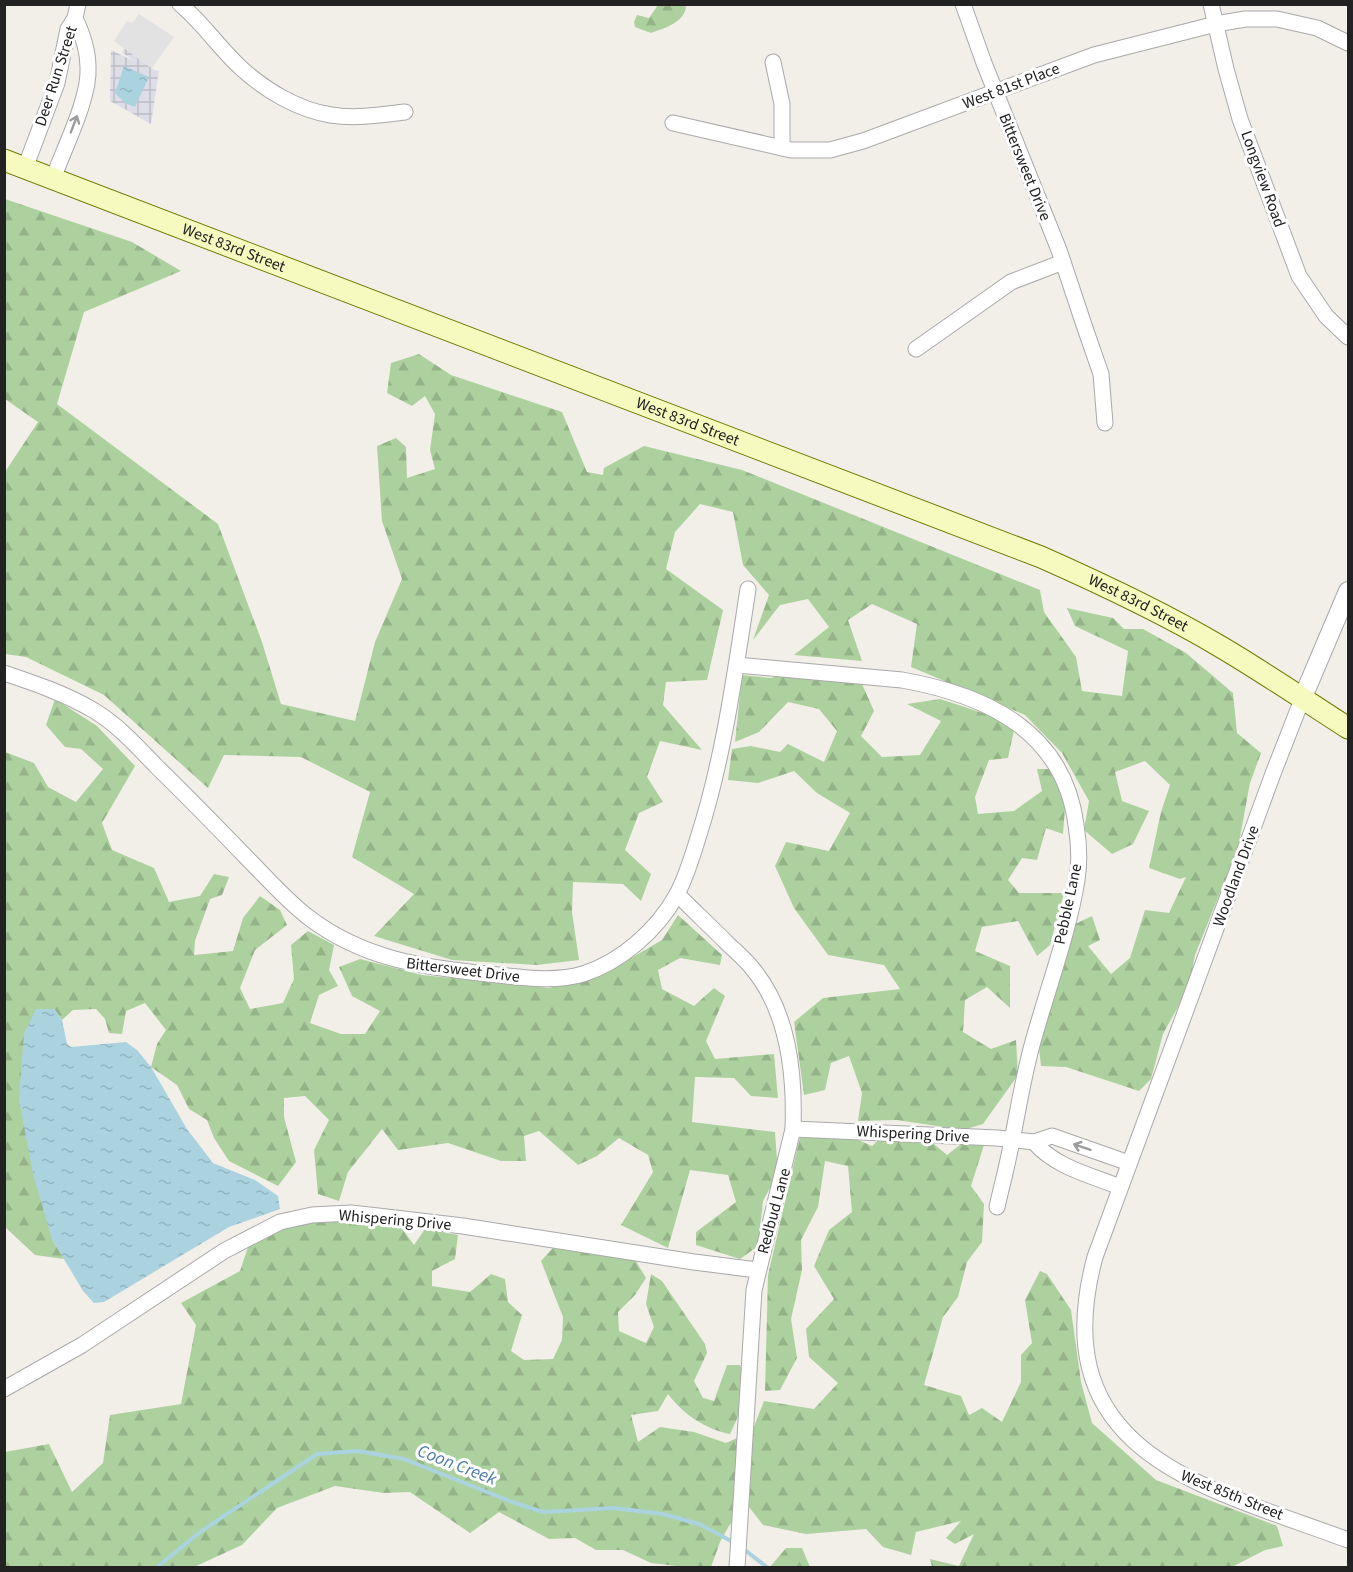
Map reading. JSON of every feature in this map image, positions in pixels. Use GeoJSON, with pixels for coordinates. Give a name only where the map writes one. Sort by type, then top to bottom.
{"type":"FeatureCollection","features":[{"type":"Feature","properties":{"kind":"main road","name":"West 83rd Street"},"geometry":{"type":"LineString","coordinates":[[4,160],[1041,557],[1158,612],[1220,646],[1303,697],[1348,728]]}},
{"type":"Feature","properties":{"kind":"street"},"geometry":{"type":"LineString","coordinates":[[180,4],[205,28],[241,69],[271,91],[294,103],[332,115],[362,116],[405,112]]}},
{"type":"Feature","properties":{"kind":"street","name":"Bittersweet Drive"},"geometry":{"type":"LineString","coordinates":[[963,4],[995,92],[1063,262],[1101,374],[1105,423]]}},
{"type":"Feature","properties":{"kind":"street","name":"Longview Road"},"geometry":{"type":"LineString","coordinates":[[1211,4],[1240,119],[1299,276],[1326,316],[1348,337]]}},
{"type":"Feature","properties":{"kind":"street","name":"Deer Run Street"},"geometry":{"type":"LineString","coordinates":[[25,168],[57,83],[68,29],[77,11]]}},
{"type":"Feature","properties":{"kind":"street","name":"Deer Run Street"},"geometry":{"type":"LineString","coordinates":[[54,179],[86,86],[88,67],[77,11]]}},
{"type":"Feature","properties":{"kind":"street","name":"West 81st Place"},"geometry":{"type":"LineString","coordinates":[[673,123],[791,150],[830,150],[863,141],[1094,55],[1216,24],[1245,19],[1277,19],[1317,28],[1348,43]]}},
{"type":"Feature","properties":{"kind":"street"},"geometry":{"type":"LineString","coordinates":[[773,62],[782,104],[782,148]]}},
{"type":"Feature","properties":{"kind":"street"},"geometry":{"type":"LineString","coordinates":[[916,349],[1011,282],[1063,262]]}},
{"type":"Feature","properties":{"kind":"street","name":"Bittersweet Drive"},"geometry":{"type":"LineString","coordinates":[[4,673],[63,695],[94,710],[112,723],[288,899],[329,932],[359,948],[390,959],[476,973],[556,979],[582,975],[601,967],[631,947],[661,919],[677,894],[717,775],[748,589]]}},
{"type":"Feature","properties":{"kind":"street","name":"Woodland Drive"},"geometry":{"type":"LineString","coordinates":[[1129,1163],[1303,697],[1348,591]]}},
{"type":"Feature","properties":{"kind":"street","name":"Pebble Lane"},"geometry":{"type":"LineString","coordinates":[[737,665],[902,680],[955,693],[993,709],[1017,724],[1048,751],[1061,771],[1073,802],[1079,846],[1077,878],[1019,1097],[1013,1140],[997,1207]]}},
{"type":"Feature","properties":{"kind":"street","name":"Redbud Lane"},"geometry":{"type":"LineString","coordinates":[[677,894],[752,968],[779,1016],[790,1057],[794,1107],[793,1129],[754,1290],[738,1552]]}},
{"type":"Feature","properties":{"kind":"street","name":"Whispering Drive"},"geometry":{"type":"LineString","coordinates":[[793,1129],[1034,1142],[1052,1137],[1129,1163]]}},
{"type":"Feature","properties":{"kind":"street"},"geometry":{"type":"LineString","coordinates":[[1034,1142],[1045,1155],[1061,1164],[1120,1187]]}},
{"type":"Feature","properties":{"kind":"street","name":"West 85th Street"},"geometry":{"type":"LineString","coordinates":[[1129,1163],[1095,1257],[1084,1315],[1085,1341],[1090,1367],[1111,1414],[1133,1442],[1174,1471],[1215,1490],[1348,1540]]}},
{"type":"Feature","properties":{"kind":"street","name":"Whispering Drive"},"geometry":{"type":"LineString","coordinates":[[4,1389],[82,1345],[233,1246],[280,1222],[312,1215],[378,1216],[758,1270]]}},
{"type":"Feature","properties":{"kind":"green space"},"geometry":{"type":"Polygon","coordinates":[[[658,5],[686,5],[679,20],[668,26],[651,33],[635,27],[634,22],[637,15],[649,18],[658,5]]]}},
{"type":"Feature","properties":{"kind":"green space"},"geometry":{"type":"Polygon","coordinates":[[[5,199],[132,242],[181,271],[84,312],[57,404],[218,524],[262,642],[281,704],[355,721],[375,642],[402,579],[382,521],[377,446],[396,438],[406,447],[407,478],[435,469],[430,450],[435,414],[425,396],[412,406],[387,393],[391,363],[419,354],[451,375],[562,412],[587,472],[603,475],[604,468],[644,446],[742,470],[1040,590],[1044,612],[1076,657],[1082,691],[1122,696],[1128,651],[1075,626],[1067,608],[1113,618],[1124,629],[1143,629],[1186,653],[1233,693],[1237,733],[1261,753],[1250,783],[1238,848],[1195,955],[1189,987],[1163,1034],[1151,1079],[1139,1091],[1066,1067],[1041,1066],[1038,1038],[1073,925],[1092,916],[1100,940],[1088,946],[1111,974],[1130,958],[1145,910],[1169,913],[1186,877],[1180,879],[1149,868],[1161,812],[1170,785],[1145,761],[1115,772],[1122,801],[1149,811],[1133,844],[1112,854],[1084,830],[1089,801],[1062,753],[1025,715],[911,667],[917,624],[872,604],[848,620],[862,661],[794,655],[829,627],[808,599],[780,605],[753,640],[769,595],[743,565],[733,512],[700,504],[675,532],[666,569],[723,610],[707,680],[666,682],[663,705],[702,750],[660,741],[647,777],[663,802],[639,813],[625,850],[651,874],[641,901],[623,884],[573,882],[572,912],[579,960],[537,965],[452,960],[374,936],[414,894],[352,857],[370,792],[301,757],[224,755],[208,788],[104,695],[26,657],[5,654],[5,472],[38,422],[5,399],[5,199]]]}},
{"type":"Feature","properties":{"kind":"green space"},"geometry":{"type":"Polygon","coordinates":[[[785,673],[862,684],[874,711],[861,736],[882,757],[920,755],[941,721],[907,704],[940,699],[989,715],[1014,730],[1008,758],[989,760],[975,797],[978,814],[1014,811],[1042,791],[1037,769],[1054,769],[1065,808],[1063,834],[1046,828],[1037,860],[1022,858],[1008,880],[1019,893],[1064,893],[1050,945],[1037,956],[1018,921],[982,927],[975,951],[1010,966],[1010,1008],[987,987],[965,1000],[963,1032],[991,1049],[1016,1040],[1018,1075],[983,1124],[963,1130],[897,1120],[858,1121],[862,1093],[849,1056],[831,1063],[825,1090],[804,1095],[794,1022],[823,998],[900,989],[884,965],[828,955],[794,908],[775,866],[786,842],[829,851],[850,813],[817,793],[794,771],[758,783],[728,780],[732,749],[751,746],[780,752],[788,744],[824,762],[837,731],[819,709],[788,702],[759,732],[735,742],[742,675],[771,678],[785,673]]]}},
{"type":"Feature","properties":{"kind":"green space"},"geometry":{"type":"Polygon","coordinates":[[[55,699],[97,726],[135,766],[102,823],[112,850],[154,868],[169,902],[200,896],[214,874],[229,877],[222,895],[210,899],[195,941],[194,955],[233,951],[243,918],[260,896],[280,910],[287,925],[255,950],[240,988],[250,1009],[283,1003],[294,979],[291,945],[308,931],[334,945],[329,970],[338,986],[319,995],[310,1023],[341,1034],[365,1034],[380,1011],[352,996],[339,967],[360,959],[422,975],[549,988],[604,974],[662,940],[678,915],[722,955],[720,965],[680,958],[658,970],[662,989],[694,1006],[714,988],[725,996],[706,1041],[715,1059],[774,1054],[778,1098],[751,1096],[734,1078],[695,1077],[692,1122],[775,1132],[778,1173],[763,1201],[758,1246],[740,1259],[696,1245],[696,1232],[736,1202],[728,1175],[690,1170],[668,1248],[621,1225],[653,1172],[648,1155],[619,1138],[597,1156],[578,1165],[539,1131],[524,1136],[526,1161],[501,1161],[448,1143],[398,1150],[382,1129],[348,1172],[339,1201],[318,1194],[314,1150],[329,1120],[305,1096],[284,1098],[284,1117],[296,1162],[278,1186],[229,1161],[214,1138],[207,1120],[189,1109],[177,1085],[151,1067],[157,1044],[166,1030],[145,1003],[126,1011],[122,1034],[109,1033],[105,1019],[96,1009],[73,1010],[62,1020],[54,1009],[52,1239],[64,1259],[35,1255],[5,1227],[5,752],[34,763],[48,787],[76,802],[103,769],[81,749],[65,747],[46,725],[55,699]]]}},
{"type":"Feature","properties":{"kind":"green space"},"geometry":{"type":"Polygon","coordinates":[[[800,1137],[856,1139],[872,1146],[881,1138],[934,1144],[947,1155],[965,1141],[984,1145],[971,1186],[984,1204],[982,1242],[967,1262],[958,1297],[943,1317],[924,1385],[961,1396],[969,1415],[982,1408],[1002,1422],[1021,1382],[1021,1355],[1032,1343],[1025,1300],[1040,1271],[1047,1274],[1071,1310],[1081,1382],[1092,1423],[1156,1480],[1277,1526],[1283,1546],[1265,1550],[1232,1567],[932,1567],[930,1559],[959,1566],[974,1534],[955,1544],[946,1538],[961,1521],[916,1532],[911,1555],[883,1547],[866,1529],[806,1534],[763,1525],[749,1507],[753,1429],[764,1401],[814,1409],[838,1383],[809,1357],[806,1329],[834,1299],[814,1266],[829,1230],[852,1212],[848,1166],[825,1161],[818,1207],[801,1240],[802,1270],[791,1319],[797,1358],[780,1390],[765,1391],[768,1275],[800,1137]]]}},
{"type":"Feature","properties":{"kind":"green space"},"geometry":{"type":"Polygon","coordinates":[[[365,1220],[401,1227],[414,1245],[425,1229],[458,1235],[455,1259],[432,1271],[432,1286],[470,1292],[491,1274],[505,1279],[508,1302],[522,1315],[511,1351],[524,1360],[553,1359],[562,1340],[563,1317],[541,1261],[554,1247],[634,1258],[646,1278],[635,1295],[618,1312],[619,1331],[646,1343],[654,1327],[646,1304],[651,1274],[662,1281],[705,1344],[707,1353],[694,1381],[703,1398],[714,1401],[727,1365],[740,1365],[743,1374],[743,1400],[730,1434],[695,1420],[668,1394],[658,1411],[631,1415],[638,1442],[660,1427],[694,1432],[726,1443],[737,1438],[742,1446],[738,1515],[720,1542],[711,1567],[651,1563],[623,1550],[596,1550],[575,1538],[549,1539],[499,1512],[470,1533],[410,1492],[384,1493],[335,1486],[277,1508],[242,1545],[194,1567],[5,1568],[5,1452],[49,1444],[72,1492],[103,1463],[110,1415],[181,1404],[196,1325],[181,1303],[240,1271],[249,1244],[289,1226],[320,1221],[365,1220]]]}},
{"type":"Feature","properties":{"kind":"green space"},"geometry":{"type":"Polygon","coordinates":[[[786,1548],[802,1548],[810,1567],[770,1567],[786,1548]]]}},
{"type":"Feature","properties":{"kind":"shaded area"},"geometry":{"type":"Polygon","coordinates":[[[139,14],[174,37],[152,68],[114,41],[127,21],[132,23],[139,14]]]}},
{"type":"Feature","properties":{"kind":"shaded area"},"geometry":{"type":"Polygon","coordinates":[[[124,48],[154,70],[159,71],[151,124],[110,101],[111,50],[134,61],[122,52],[124,48]]]}},
{"type":"Feature","properties":{"kind":"water"},"geometry":{"type":"Polygon","coordinates":[[[124,66],[149,77],[135,107],[125,103],[115,93],[124,66]]]}},
{"type":"Feature","properties":{"kind":"water"},"geometry":{"type":"Polygon","coordinates":[[[36,1009],[54,1009],[62,1020],[67,1044],[71,1047],[126,1042],[137,1050],[151,1067],[187,1129],[213,1163],[255,1180],[278,1196],[280,1209],[229,1227],[104,1302],[94,1303],[83,1291],[52,1239],[33,1174],[19,1100],[24,1034],[36,1009]]]}},
{"type":"Feature","properties":{"kind":"waterway","name":"Coon Creek"},"geometry":{"type":"LineString","coordinates":[[156,1568],[200,1532],[317,1454],[358,1451],[404,1459],[543,1512],[614,1508],[663,1514],[699,1524],[735,1543]]}},
{"type":"Feature","properties":{"kind":"waterway","name":"Coon Creek"},"geometry":{"type":"LineString","coordinates":[[741,1547],[768,1568]]}}]}
